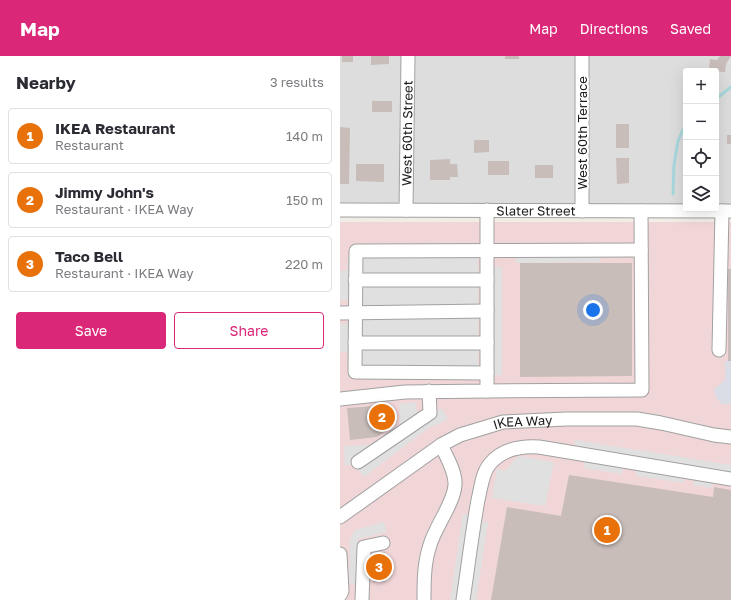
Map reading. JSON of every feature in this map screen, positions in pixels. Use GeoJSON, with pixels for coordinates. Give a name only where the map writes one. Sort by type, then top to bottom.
{"type":"FeatureCollection","features":[{"type":"Feature","properties":{"kind":"street","name":"West 60th Street"},"geometry":{"type":"LineString","coordinates":[[406,210],[408,56]]}},
{"type":"Feature","properties":{"kind":"street","name":"West 60th Terrace"},"geometry":{"type":"LineString","coordinates":[[582,56],[582,211]]}},
{"type":"Feature","properties":{"kind":"street","name":"Slater Street"},"geometry":{"type":"LineString","coordinates":[[340,210],[726,211]]}},
{"type":"Feature","properties":{"kind":"street"},"geometry":{"type":"LineString","coordinates":[[487,210],[487,391]]}},
{"type":"Feature","properties":{"kind":"street"},"geometry":{"type":"LineString","coordinates":[[340,399],[429,391],[642,390],[642,211]]}},
{"type":"Feature","properties":{"kind":"street"},"geometry":{"type":"LineString","coordinates":[[719,350],[726,211]]}},
{"type":"Feature","properties":{"kind":"street"},"geometry":{"type":"LineString","coordinates":[[487,373],[355,372],[356,251],[642,250]]}},
{"type":"Feature","properties":{"kind":"street"},"geometry":{"type":"LineString","coordinates":[[355,280],[487,280]]}},
{"type":"Feature","properties":{"kind":"street"},"geometry":{"type":"LineString","coordinates":[[340,312],[487,311]]}},
{"type":"Feature","properties":{"kind":"street"},"geometry":{"type":"LineString","coordinates":[[355,344],[487,343]]}},
{"type":"Feature","properties":{"kind":"street"},"geometry":{"type":"LineString","coordinates":[[358,462],[430,413],[429,391]]}},
{"type":"Feature","properties":{"kind":"street","name":"IKEA Way"},"geometry":{"type":"LineString","coordinates":[[341,514],[441,445],[460,435],[503,422],[566,419],[637,420],[661,423],[714,435],[731,437]]}},
{"type":"Feature","properties":{"kind":"street"},"geometry":{"type":"LineString","coordinates":[[424,600],[425,567],[430,544],[455,486],[454,476],[441,445]]}},
{"type":"Feature","properties":{"kind":"street"},"geometry":{"type":"LineString","coordinates":[[463,600],[483,476],[489,464],[506,452],[515,448],[526,446],[731,479]]}},
{"type":"Feature","properties":{"kind":"street"},"geometry":{"type":"LineString","coordinates":[[340,554],[342,591],[340,595],[362,600],[364,547],[383,543]]}},
{"type":"Feature","properties":{"kind":"shaded area"},"geometry":{"type":"Polygon","coordinates":[[[340,56],[731,56],[731,205],[719,205],[719,68],[683,68],[683,205],[340,206],[340,56]]]}},
{"type":"Feature","properties":{"kind":"shaded area"},"geometry":{"type":"Polygon","coordinates":[[[340,222],[731,222],[731,600],[340,600],[340,222]]]}},
{"type":"Feature","properties":{"kind":"shaded area"},"geometry":{"type":"Polygon","coordinates":[[[478,243],[478,377],[349,378],[349,353],[340,352],[340,324],[346,324],[348,321],[348,300],[340,300],[340,271],[347,270],[350,252],[356,246],[361,244],[478,243]]]}},
{"type":"Feature","properties":{"kind":"shaded area"},"geometry":{"type":"Polygon","coordinates":[[[600,254],[600,262],[516,263],[516,255],[600,254]]]}},
{"type":"Feature","properties":{"kind":"shaded area"},"geometry":{"type":"Polygon","coordinates":[[[493,267],[502,267],[502,375],[494,375],[493,267]]]}},
{"type":"Feature","properties":{"kind":"shaded area"},"geometry":{"type":"Polygon","coordinates":[[[725,361],[731,361],[731,404],[722,404],[716,398],[714,389],[725,380],[725,361]]]}},
{"type":"Feature","properties":{"kind":"shaded area"},"geometry":{"type":"Polygon","coordinates":[[[416,402],[416,409],[418,411],[442,409],[448,419],[427,429],[364,477],[354,465],[345,465],[344,446],[368,445],[382,440],[400,425],[399,404],[416,402]]]}},
{"type":"Feature","properties":{"kind":"shaded area"},"geometry":{"type":"Polygon","coordinates":[[[575,440],[731,465],[731,473],[574,448],[575,440]]]}},
{"type":"Feature","properties":{"kind":"shaded area"},"geometry":{"type":"Polygon","coordinates":[[[518,456],[554,462],[545,506],[492,498],[497,469],[505,471],[518,456]]]}},
{"type":"Feature","properties":{"kind":"shaded area"},"geometry":{"type":"Polygon","coordinates":[[[585,462],[623,467],[622,474],[584,468],[585,462]]]}},
{"type":"Feature","properties":{"kind":"shaded area"},"geometry":{"type":"Polygon","coordinates":[[[637,470],[684,477],[683,483],[636,476],[637,470]]]}},
{"type":"Feature","properties":{"kind":"shaded area"},"geometry":{"type":"Polygon","coordinates":[[[694,478],[712,481],[711,488],[693,485],[694,478]]]}},
{"type":"Feature","properties":{"kind":"shaded area"},"geometry":{"type":"Polygon","coordinates":[[[463,514],[469,514],[481,521],[488,522],[476,600],[450,600],[463,514]]]}},
{"type":"Feature","properties":{"kind":"shaded area"},"geometry":{"type":"Polygon","coordinates":[[[384,522],[387,532],[358,539],[357,584],[349,583],[350,540],[355,530],[384,522]]]}},
{"type":"Feature","properties":{"kind":"building"},"geometry":{"type":"Polygon","coordinates":[[[342,56],[353,56],[353,62],[342,62],[342,56]]]}},
{"type":"Feature","properties":{"kind":"building"},"geometry":{"type":"Polygon","coordinates":[[[371,56],[389,56],[389,64],[371,65],[371,56]]]}},
{"type":"Feature","properties":{"kind":"building"},"geometry":{"type":"Polygon","coordinates":[[[505,56],[519,56],[519,59],[505,59],[505,56]]]}},
{"type":"Feature","properties":{"kind":"building"},"geometry":{"type":"Polygon","coordinates":[[[720,56],[731,56],[726,64],[725,72],[719,72],[719,68],[709,68],[710,59],[717,60],[720,56]]]}},
{"type":"Feature","properties":{"kind":"building"},"geometry":{"type":"Polygon","coordinates":[[[372,101],[392,101],[392,112],[372,112],[372,101]]]}},
{"type":"Feature","properties":{"kind":"building"},"geometry":{"type":"Polygon","coordinates":[[[616,124],[629,124],[629,148],[616,148],[616,124]]]}},
{"type":"Feature","properties":{"kind":"building"},"geometry":{"type":"Polygon","coordinates":[[[340,127],[350,128],[349,184],[340,184],[340,127]]]}},
{"type":"Feature","properties":{"kind":"building"},"geometry":{"type":"Polygon","coordinates":[[[727,135],[731,135],[731,144],[727,144],[727,135]]]}},
{"type":"Feature","properties":{"kind":"building"},"geometry":{"type":"Polygon","coordinates":[[[474,140],[489,140],[489,152],[474,153],[474,140]]]}},
{"type":"Feature","properties":{"kind":"building"},"geometry":{"type":"Polygon","coordinates":[[[616,158],[629,158],[629,183],[617,184],[616,158]]]}},
{"type":"Feature","properties":{"kind":"building"},"geometry":{"type":"Polygon","coordinates":[[[450,159],[450,164],[457,164],[458,177],[450,177],[450,180],[430,180],[430,160],[450,159]]]}},
{"type":"Feature","properties":{"kind":"building"},"geometry":{"type":"Polygon","coordinates":[[[488,161],[509,161],[509,175],[488,175],[488,161]]]}},
{"type":"Feature","properties":{"kind":"building"},"geometry":{"type":"Polygon","coordinates":[[[356,164],[384,164],[384,182],[356,181],[356,164]]]}},
{"type":"Feature","properties":{"kind":"building"},"geometry":{"type":"Polygon","coordinates":[[[535,165],[553,165],[553,178],[535,178],[535,165]]]}},
{"type":"Feature","properties":{"kind":"building"},"geometry":{"type":"Polygon","coordinates":[[[520,263],[632,263],[632,376],[520,377],[520,263]]]}},
{"type":"Feature","properties":{"kind":"building"},"geometry":{"type":"Polygon","coordinates":[[[728,269],[731,269],[731,361],[728,361],[728,269]]]}},
{"type":"Feature","properties":{"kind":"building"},"geometry":{"type":"Polygon","coordinates":[[[388,405],[390,428],[377,437],[350,440],[347,408],[388,405]]]}},
{"type":"Feature","properties":{"kind":"building"},"geometry":{"type":"Polygon","coordinates":[[[569,475],[713,497],[714,487],[731,490],[731,600],[491,600],[507,507],[561,516],[569,475]]]}},
{"type":"Feature","properties":{"kind":"building"},"geometry":{"type":"Polygon","coordinates":[[[374,552],[385,552],[385,582],[373,582],[374,552]]]}},
{"type":"Feature","properties":{"kind":"waterway"},"geometry":{"type":"LineString","coordinates":[[719,97],[731,87]]}},
{"type":"Feature","properties":{"kind":"waterway"},"geometry":{"type":"LineString","coordinates":[[673,194],[674,165],[678,141],[683,130]]}},
{"type":"Feature","properties":{"kind":"place","name":"Jimmy John's"},"geometry":{"type":"Point","coordinates":[382,417]}},
{"type":"Feature","properties":{"kind":"place","name":"IKEA Restaurant"},"geometry":{"type":"Point","coordinates":[607,530]}},
{"type":"Feature","properties":{"kind":"place","name":"Taco Bell"},"geometry":{"type":"Point","coordinates":[379,567]}}]}
